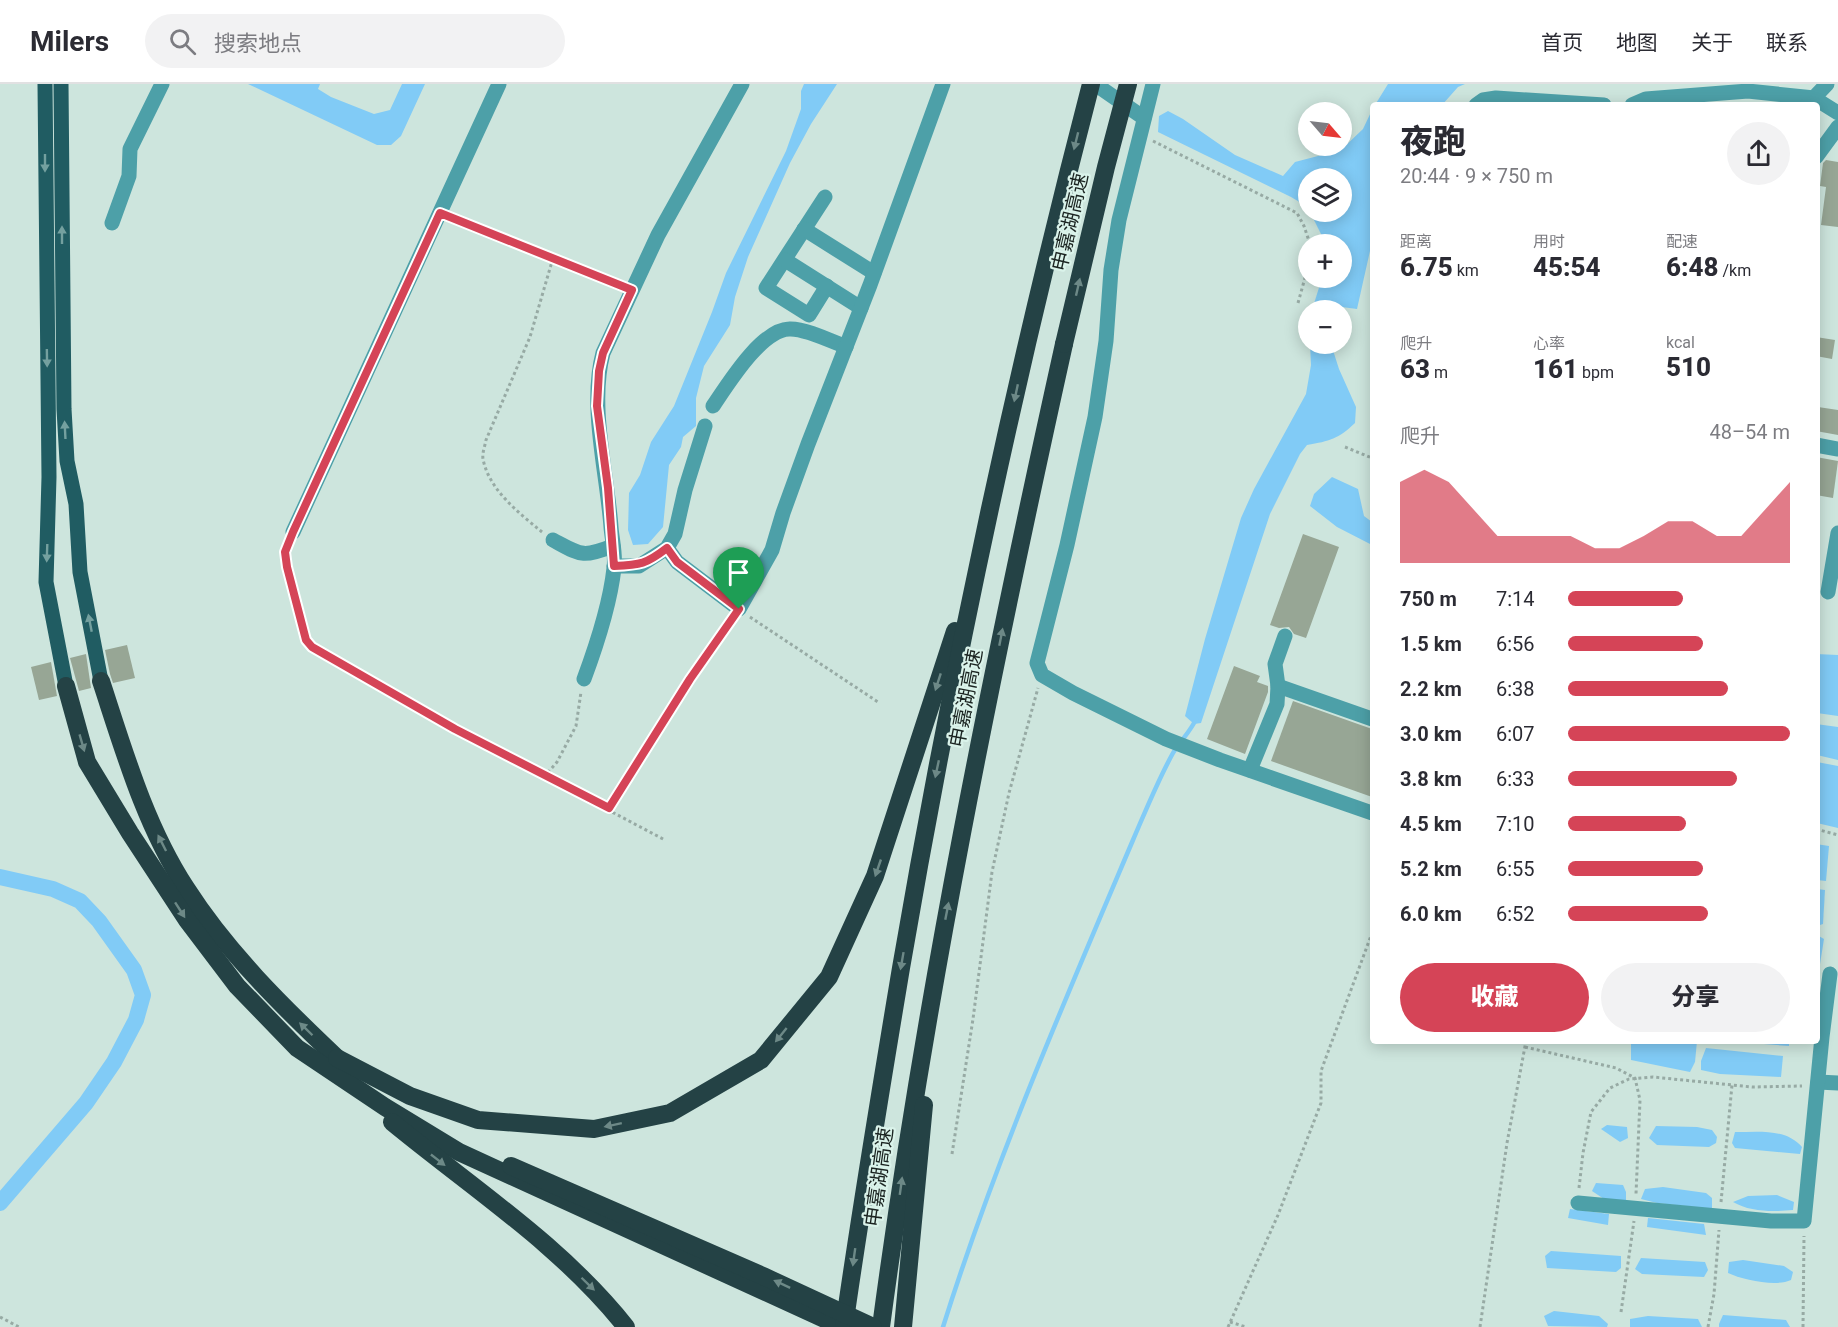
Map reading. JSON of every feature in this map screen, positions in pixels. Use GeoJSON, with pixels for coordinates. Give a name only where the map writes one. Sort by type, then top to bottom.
{"type":"FeatureCollection","features":[{"type":"Feature","properties":{"kind":"highway","name":"申嘉湖高速"},"geometry":{"type":"LineString","coordinates":[[843,1327],[927,818],[982,547],[1029,336],[1093,84]]}},
{"type":"Feature","properties":{"kind":"highway","name":"申嘉湖高速"},"geometry":{"type":"LineString","coordinates":[[880,1327],[910,1123],[938,961],[1017,555],[1064,344],[1128,84]]}},
{"type":"Feature","properties":{"kind":"highway"},"geometry":{"type":"LineString","coordinates":[[66,686],[87,762],[130,833],[187,920],[237,986],[297,1048],[410,1096],[478,1120],[594,1129],[670,1113],[761,1060],[828,977],[875,876],[982,547]]}},
{"type":"Feature","properties":{"kind":"highway"},"geometry":{"type":"LineString","coordinates":[[101,681],[130,772],[159,839],[185,887],[219,934],[333,1064],[436,1158],[542,1240],[606,1301],[626,1327]]}},
{"type":"Feature","properties":{"kind":"highway"},"geometry":{"type":"LineString","coordinates":[[903,1327],[938,961]]}},
{"type":"Feature","properties":{"kind":"highway"},"geometry":{"type":"LineString","coordinates":[[333,1064],[510,1170],[843,1327]]}},
{"type":"Feature","properties":{"kind":"highway"},"geometry":{"type":"LineString","coordinates":[[510,1170],[763,1276],[873,1327]]}},
{"type":"Feature","properties":{"kind":"main road"},"geometry":{"type":"LineString","coordinates":[[39,84],[45,136]]}},
{"type":"Feature","properties":{"kind":"main road"},"geometry":{"type":"LineString","coordinates":[[45,84],[49,477],[46,582],[66,686]]}},
{"type":"Feature","properties":{"kind":"main road"},"geometry":{"type":"LineString","coordinates":[[62,84],[63,347],[67,461],[76,504],[80,572],[101,681]]}},
{"type":"Feature","properties":{"kind":"street"},"geometry":{"type":"LineString","coordinates":[[112,223],[129,176],[130,149],[162,84]]}},
{"type":"Feature","properties":{"kind":"street"},"geometry":{"type":"LineString","coordinates":[[293,532],[499,84]]}},
{"type":"Feature","properties":{"kind":"street"},"geometry":{"type":"LineString","coordinates":[[584,679],[594,651],[614,566],[608,488],[597,406],[599,371],[603,353],[658,235],[742,84]]}},
{"type":"Feature","properties":{"kind":"street"},"geometry":{"type":"LineString","coordinates":[[667,548],[677,562],[739,609],[772,550],[808,444],[861,308],[943,84]]}},
{"type":"Feature","properties":{"kind":"street"},"geometry":{"type":"LineString","coordinates":[[1093,84],[1144,118]]}},
{"type":"Feature","properties":{"kind":"street"},"geometry":{"type":"LineString","coordinates":[[1153,84],[1119,220],[1111,270],[1106,341],[1095,417],[1067,545],[1037,663],[1042,675],[1166,739],[1370,812]]}},
{"type":"Feature","properties":{"kind":"street"},"geometry":{"type":"LineString","coordinates":[[1639,102],[1646,99],[1748,91],[1810,102],[1827,84]]}},
{"type":"Feature","properties":{"kind":"street"},"geometry":{"type":"LineString","coordinates":[[1480,102],[1497,98],[1558,102]]}},
{"type":"Feature","properties":{"kind":"street"},"geometry":{"type":"LineString","coordinates":[[1820,106],[1838,113]]}},
{"type":"Feature","properties":{"kind":"street"},"geometry":{"type":"LineString","coordinates":[[1820,152],[1838,127]]}},
{"type":"Feature","properties":{"kind":"street"},"geometry":{"type":"LineString","coordinates":[[825,197],[766,288],[809,315],[827,286]]}},
{"type":"Feature","properties":{"kind":"street"},"geometry":{"type":"LineString","coordinates":[[804,229],[874,273]]}},
{"type":"Feature","properties":{"kind":"street"},"geometry":{"type":"LineString","coordinates":[[784,260],[861,308]]}},
{"type":"Feature","properties":{"kind":"street"},"geometry":{"type":"LineString","coordinates":[[713,406],[742,362],[777,331],[791,328],[846,347]]}},
{"type":"Feature","properties":{"kind":"street"},"geometry":{"type":"LineString","coordinates":[[614,566],[639,566],[667,548],[675,534],[688,480],[705,426]]}},
{"type":"Feature","properties":{"kind":"street"},"geometry":{"type":"LineString","coordinates":[[1820,446],[1838,449]]}},
{"type":"Feature","properties":{"kind":"street"},"geometry":{"type":"LineString","coordinates":[[1828,592],[1838,533]]}},
{"type":"Feature","properties":{"kind":"street"},"geometry":{"type":"LineString","coordinates":[[553,540],[582,555],[613,546]]}},
{"type":"Feature","properties":{"kind":"street"},"geometry":{"type":"LineString","coordinates":[[1250,770],[1277,704],[1278,686],[1275,664],[1285,636]]}},
{"type":"Feature","properties":{"kind":"street"},"geometry":{"type":"LineString","coordinates":[[1278,686],[1370,718]]}},
{"type":"Feature","properties":{"kind":"street"},"geometry":{"type":"LineString","coordinates":[[1578,1203],[1771,1221],[1804,1221],[1830,974]]}},
{"type":"Feature","properties":{"kind":"street"},"geometry":{"type":"LineString","coordinates":[[1818,1082],[1838,1083]]}},
{"type":"Feature","properties":{"kind":"path"},"geometry":{"type":"LineString","coordinates":[[1140,135],[1297,213],[1307,234]]}},
{"type":"Feature","properties":{"kind":"path"},"geometry":{"type":"LineString","coordinates":[[440,213],[632,290]]}},
{"type":"Feature","properties":{"kind":"path"},"geometry":{"type":"LineString","coordinates":[[553,258],[530,337],[486,440],[482,457],[492,482],[514,510],[553,540]]}},
{"type":"Feature","properties":{"kind":"path"},"geometry":{"type":"LineString","coordinates":[[1345,447],[1370,457]]}},
{"type":"Feature","properties":{"kind":"path"},"geometry":{"type":"LineString","coordinates":[[293,532],[285,552],[287,567],[306,640],[312,647],[455,729],[544,777],[609,808],[665,840]]}},
{"type":"Feature","properties":{"kind":"path"},"geometry":{"type":"LineString","coordinates":[[609,808],[690,679],[739,609],[878,702]]}},
{"type":"Feature","properties":{"kind":"path"},"geometry":{"type":"LineString","coordinates":[[952,1154],[973,1019],[992,872],[1009,793],[1042,675]]}},
{"type":"Feature","properties":{"kind":"path"},"geometry":{"type":"LineString","coordinates":[[544,777],[557,762],[576,726],[584,679]]}},
{"type":"Feature","properties":{"kind":"path"},"geometry":{"type":"LineString","coordinates":[[1820,829],[1838,835]]}},
{"type":"Feature","properties":{"kind":"path"},"geometry":{"type":"LineString","coordinates":[[1228,1327],[1278,1215],[1321,1103],[1322,1071],[1370,939]]}},
{"type":"Feature","properties":{"kind":"path"},"geometry":{"type":"LineString","coordinates":[[1480,1327],[1507,1143],[1526,1044]]}},
{"type":"Feature","properties":{"kind":"path"},"geometry":{"type":"LineString","coordinates":[[1525,1047],[1616,1068],[1635,1078],[1640,1100],[1635,1208],[1621,1312]]}},
{"type":"Feature","properties":{"kind":"path"},"geometry":{"type":"LineString","coordinates":[[1578,1203],[1583,1153],[1591,1112],[1610,1088],[1629,1079],[1653,1077],[1752,1087],[1797,1087],[1818,1082]]}},
{"type":"Feature","properties":{"kind":"path"},"geometry":{"type":"LineString","coordinates":[[1803,1327],[1804,1221]]}},
{"type":"Feature","properties":{"kind":"path"},"geometry":{"type":"LineString","coordinates":[[0,1317],[19,1327]]}},
{"type":"Feature","properties":{"kind":"path"},"geometry":{"type":"LineString","coordinates":[[1230,1322],[1246,1327]]}},
{"type":"Feature","properties":{"kind":"water"},"geometry":{"type":"Polygon","coordinates":[[[248,84],[320,84],[318,89],[331,97],[374,114],[390,110],[402,84],[425,84],[401,136],[391,145],[377,145],[248,84]]]}},
{"type":"Feature","properties":{"kind":"water"},"geometry":{"type":"Polygon","coordinates":[[[804,84],[837,84],[811,124],[790,163],[748,257],[735,297],[730,325],[704,366],[696,398],[696,426],[683,437],[681,447],[669,465],[663,527],[648,544],[633,545],[628,530],[629,493],[640,475],[651,442],[674,406],[726,273],[786,151],[801,109],[801,91],[804,84]]]}},
{"type":"Feature","properties":{"kind":"water"},"geometry":{"type":"Polygon","coordinates":[[[1388,84],[1465,84],[1458,87],[1445,102],[1377,102],[1388,84]]]}},
{"type":"Feature","properties":{"kind":"water"},"geometry":{"type":"Polygon","coordinates":[[[1168,111],[1235,155],[1283,176],[1295,162],[1318,156],[1352,156],[1352,140],[1363,129],[1370,114],[1370,251],[1357,309],[1352,308],[1352,300],[1315,300],[1319,288],[1352,288],[1352,234],[1321,234],[1315,222],[1352,222],[1352,168],[1298,168],[1298,201],[1158,132],[1159,116],[1168,111]]]}},
{"type":"Feature","properties":{"kind":"water"},"geometry":{"type":"Polygon","coordinates":[[[1310,354],[1334,354],[1356,407],[1355,423],[1344,433],[1307,445],[1300,454],[1270,514],[1201,723],[1194,724],[1185,716],[1241,518],[1254,489],[1306,394],[1310,354]]]}},
{"type":"Feature","properties":{"kind":"water"},"geometry":{"type":"Polygon","coordinates":[[[1332,477],[1358,489],[1364,516],[1370,520],[1370,544],[1337,527],[1310,506],[1314,494],[1332,477]]]}},
{"type":"Feature","properties":{"kind":"water"},"geometry":{"type":"Polygon","coordinates":[[[1820,654],[1838,655],[1838,716],[1820,713],[1820,654]]]}},
{"type":"Feature","properties":{"kind":"water"},"geometry":{"type":"Polygon","coordinates":[[[1820,725],[1838,727],[1838,760],[1820,756],[1820,725]]]}},
{"type":"Feature","properties":{"kind":"water"},"geometry":{"type":"Polygon","coordinates":[[[1820,763],[1838,766],[1838,828],[1820,824],[1820,763]]]}},
{"type":"Feature","properties":{"kind":"water"},"geometry":{"type":"Polygon","coordinates":[[[1820,845],[1829,846],[1826,881],[1820,880],[1820,845]]]}},
{"type":"Feature","properties":{"kind":"water"},"geometry":{"type":"Polygon","coordinates":[[[1820,889],[1825,890],[1823,924],[1820,925],[1820,889]]]}},
{"type":"Feature","properties":{"kind":"water"},"geometry":{"type":"Polygon","coordinates":[[[1820,937],[1824,939],[1820,964],[1820,937]]]}},
{"type":"Feature","properties":{"kind":"water"},"geometry":{"type":"Polygon","coordinates":[[[1631,1044],[1697,1044],[1695,1062],[1690,1072],[1631,1060],[1631,1044]]]}},
{"type":"Feature","properties":{"kind":"water"},"geometry":{"type":"Polygon","coordinates":[[[1763,1044],[1789,1044],[1789,1046],[1763,1044]]]}},
{"type":"Feature","properties":{"kind":"water"},"geometry":{"type":"Polygon","coordinates":[[[1706,1048],[1783,1056],[1781,1077],[1720,1074],[1701,1070],[1701,1061],[1706,1048]]]}},
{"type":"Feature","properties":{"kind":"water"},"geometry":{"type":"Polygon","coordinates":[[[1607,1125],[1627,1127],[1628,1138],[1620,1142],[1601,1129],[1607,1125]]]}},
{"type":"Feature","properties":{"kind":"water"},"geometry":{"type":"Polygon","coordinates":[[[1656,1126],[1697,1127],[1712,1130],[1717,1137],[1716,1143],[1709,1147],[1657,1145],[1649,1138],[1656,1126]]]}},
{"type":"Feature","properties":{"kind":"water"},"geometry":{"type":"Polygon","coordinates":[[[1735,1132],[1780,1134],[1802,1147],[1800,1154],[1735,1148],[1732,1143],[1735,1132]]]}},
{"type":"Feature","properties":{"kind":"water"},"geometry":{"type":"Polygon","coordinates":[[[1596,1183],[1623,1185],[1626,1201],[1604,1199],[1592,1191],[1596,1183]]]}},
{"type":"Feature","properties":{"kind":"water"},"geometry":{"type":"Polygon","coordinates":[[[1663,1187],[1706,1193],[1712,1198],[1712,1209],[1641,1199],[1645,1189],[1663,1187]]]}},
{"type":"Feature","properties":{"kind":"water"},"geometry":{"type":"Polygon","coordinates":[[[1777,1195],[1794,1202],[1793,1210],[1747,1208],[1733,1202],[1748,1196],[1777,1195]]]}},
{"type":"Feature","properties":{"kind":"water"},"geometry":{"type":"Polygon","coordinates":[[[1570,1209],[1609,1214],[1608,1225],[1568,1218],[1570,1209]]]}},
{"type":"Feature","properties":{"kind":"water"},"geometry":{"type":"Polygon","coordinates":[[[1648,1218],[1704,1224],[1706,1235],[1647,1227],[1648,1218]]]}},
{"type":"Feature","properties":{"kind":"water"},"geometry":{"type":"Polygon","coordinates":[[[1551,1251],[1621,1256],[1621,1268],[1616,1272],[1547,1268],[1545,1256],[1551,1251]]]}},
{"type":"Feature","properties":{"kind":"water"},"geometry":{"type":"Polygon","coordinates":[[[1641,1258],[1705,1262],[1708,1270],[1704,1277],[1642,1274],[1635,1269],[1641,1258]]]}},
{"type":"Feature","properties":{"kind":"water"},"geometry":{"type":"Polygon","coordinates":[[[1743,1260],[1784,1266],[1793,1272],[1791,1280],[1777,1283],[1760,1282],[1728,1273],[1729,1262],[1743,1260]]]}},
{"type":"Feature","properties":{"kind":"water"},"geometry":{"type":"Polygon","coordinates":[[[1554,1311],[1599,1316],[1608,1324],[1607,1327],[1548,1326],[1544,1316],[1554,1311]]]}},
{"type":"Feature","properties":{"kind":"water"},"geometry":{"type":"Polygon","coordinates":[[[1723,1315],[1786,1320],[1790,1327],[1719,1327],[1723,1315]]]}},
{"type":"Feature","properties":{"kind":"water"},"geometry":{"type":"Polygon","coordinates":[[[1648,1316],[1698,1319],[1702,1327],[1630,1327],[1630,1319],[1648,1316]]]}},
{"type":"Feature","properties":{"kind":"building"},"geometry":{"type":"Polygon","coordinates":[[[1826,160],[1838,162],[1838,227],[1821,225],[1826,187],[1820,186],[1823,163],[1826,160]]]}},
{"type":"Feature","properties":{"kind":"building"},"geometry":{"type":"Polygon","coordinates":[[[1820,338],[1835,340],[1832,359],[1820,357],[1820,338]]]}},
{"type":"Feature","properties":{"kind":"building"},"geometry":{"type":"Polygon","coordinates":[[[1820,407],[1838,410],[1838,435],[1820,432],[1820,407]]]}},
{"type":"Feature","properties":{"kind":"building"},"geometry":{"type":"Polygon","coordinates":[[[1820,458],[1838,461],[1833,498],[1820,496],[1820,458]]]}},
{"type":"Feature","properties":{"kind":"building"},"geometry":{"type":"Polygon","coordinates":[[[1303,534],[1339,547],[1306,638],[1294,634],[1289,627],[1279,628],[1270,625],[1303,534]]]}},
{"type":"Feature","properties":{"kind":"building"},"geometry":{"type":"Polygon","coordinates":[[[127,645],[135,678],[113,683],[105,650],[127,645]]]}},
{"type":"Feature","properties":{"kind":"building"},"geometry":{"type":"Polygon","coordinates":[[[86,654],[91,688],[79,691],[70,658],[86,654]]]}},
{"type":"Feature","properties":{"kind":"building"},"geometry":{"type":"Polygon","coordinates":[[[51,662],[57,696],[39,700],[31,667],[51,662]]]}},
{"type":"Feature","properties":{"kind":"building"},"geometry":{"type":"Polygon","coordinates":[[[1234,666],[1260,676],[1257,682],[1268,686],[1268,692],[1245,754],[1207,739],[1234,666]]]}},
{"type":"Feature","properties":{"kind":"building"},"geometry":{"type":"Polygon","coordinates":[[[1293,701],[1370,728],[1370,796],[1271,761],[1293,701]]]}},
{"type":"Feature","properties":{"kind":"waterway"},"geometry":{"type":"LineString","coordinates":[[943,1327],[1008,1142],[1107,900],[1157,784],[1173,753],[1196,719]]}},
{"type":"Feature","properties":{"kind":"waterway"},"geometry":{"type":"LineString","coordinates":[[0,877],[53,889],[80,901],[99,921],[134,970],[143,995],[136,1020],[114,1062],[86,1103],[0,1203]]}},
{"type":"Feature","properties":{"kind":"route"},"geometry":{"type":"LineString","coordinates":[[440,213],[632,290],[603,353],[599,371],[597,406],[608,488],[614,566],[639,566],[667,548],[677,562],[739,609],[690,679],[609,808],[544,777],[455,729],[312,647],[306,640],[285,552],[440,213]]}}]}
